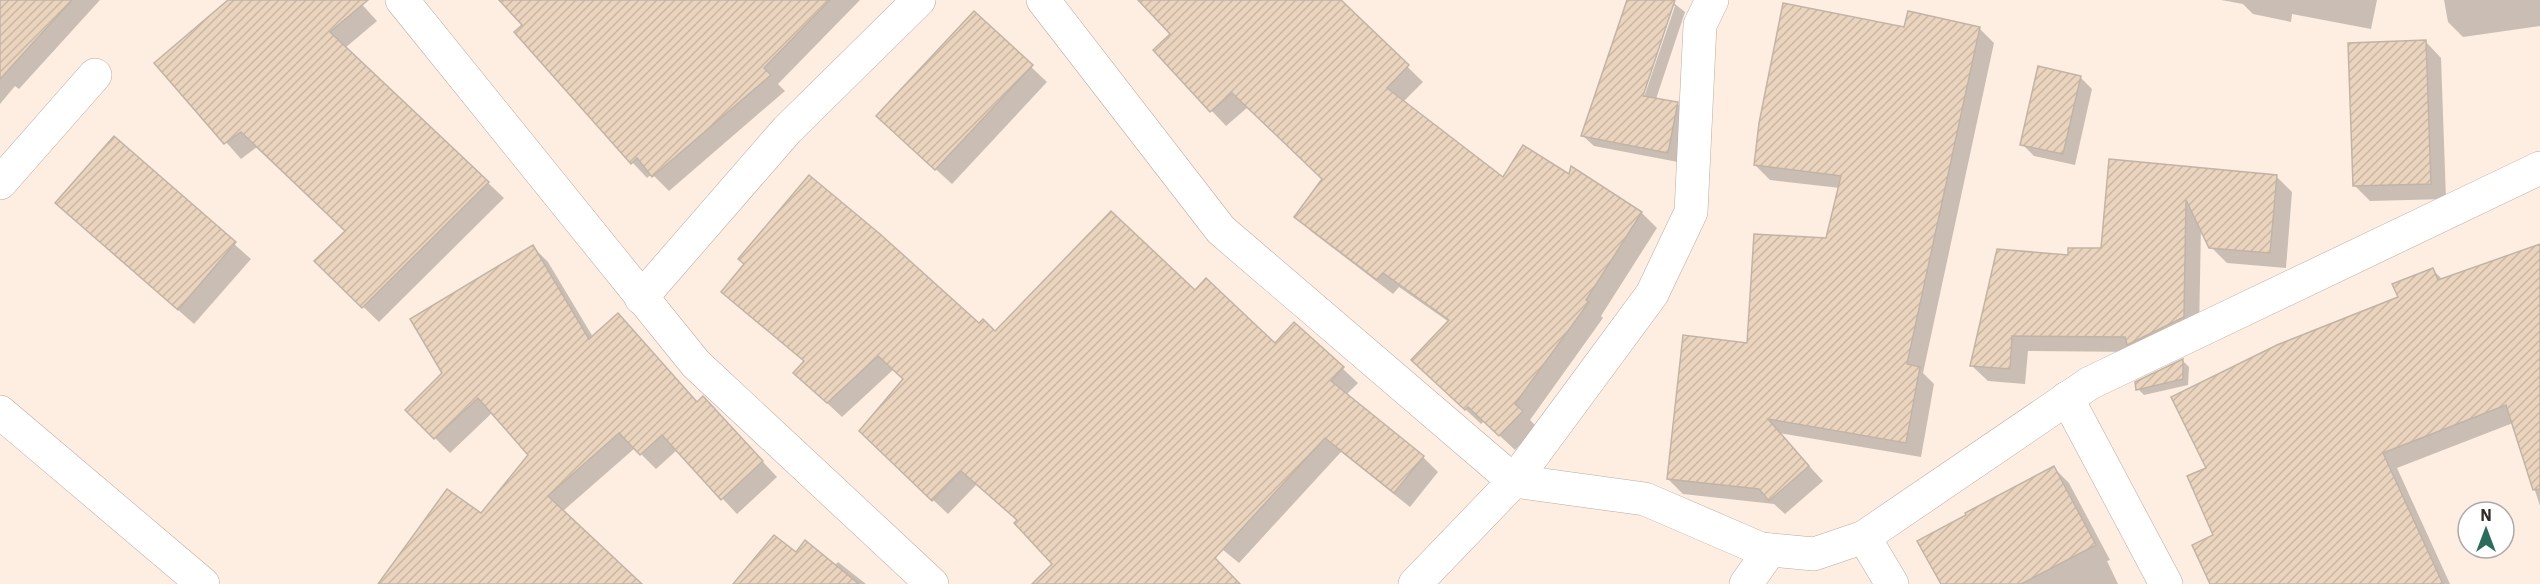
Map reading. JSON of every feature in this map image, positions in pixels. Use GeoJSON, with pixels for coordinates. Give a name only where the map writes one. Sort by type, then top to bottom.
{"type":"FeatureCollection","features":[{"type":"Feature","properties":{"kind":"street"},"geometry":{"type":"LineString","coordinates":[[402,0],[696,364],[932,584]]}},
{"type":"Feature","properties":{"kind":"street"},"geometry":{"type":"LineString","coordinates":[[641,298],[787,130],[919,0]]}},
{"type":"Feature","properties":{"kind":"street"},"geometry":{"type":"LineString","coordinates":[[1043,0],[1221,230],[1514,481],[1645,499],[1761,549],[1814,554],[1864,537],[2090,383],[2540,168]]}},
{"type":"Feature","properties":{"kind":"street"},"geometry":{"type":"LineString","coordinates":[[1415,584],[1514,481],[1652,294],[1691,212],[1700,25],[1712,0]]}},
{"type":"Feature","properties":{"kind":"street"},"geometry":{"type":"LineString","coordinates":[[0,183],[95,75]]}},
{"type":"Feature","properties":{"kind":"street"},"geometry":{"type":"LineString","coordinates":[[2067,398],[2166,584]]}},
{"type":"Feature","properties":{"kind":"street"},"geometry":{"type":"LineString","coordinates":[[0,412],[203,584]]}},
{"type":"Feature","properties":{"kind":"street"},"geometry":{"type":"LineString","coordinates":[[1864,537],[1892,584]]}},
{"type":"Feature","properties":{"kind":"street"},"geometry":{"type":"LineString","coordinates":[[1746,584],[1770,550]]}},
{"type":"Feature","properties":{"kind":"building"},"geometry":{"type":"Polygon","coordinates":[[[0,0],[72,0],[0,79],[0,0]]]}},
{"type":"Feature","properties":{"kind":"building"},"geometry":{"type":"Polygon","coordinates":[[[228,0],[368,0],[330,32],[489,182],[362,308],[314,261],[345,231],[241,132],[224,144],[154,63],[228,0]]]}},
{"type":"Feature","properties":{"kind":"building"},"geometry":{"type":"Polygon","coordinates":[[[499,0],[830,0],[764,68],[771,75],[652,177],[637,158],[631,164],[514,32],[522,25],[499,0]]]}},
{"type":"Feature","properties":{"kind":"building"},"geometry":{"type":"Polygon","coordinates":[[[1138,0],[1341,0],[1409,65],[1387,88],[1503,177],[1523,145],[1569,174],[1571,166],[1642,212],[1586,300],[1589,302],[1515,404],[1523,411],[1499,436],[1468,407],[1465,410],[1411,360],[1449,320],[1383,273],[1377,280],[1294,217],[1322,179],[1232,93],[1210,112],[1153,50],[1170,34],[1138,0]]]}},
{"type":"Feature","properties":{"kind":"building"},"geometry":{"type":"Polygon","coordinates":[[[1627,0],[1675,0],[1643,96],[1678,102],[1668,153],[1581,136],[1627,0]]]}},
{"type":"Feature","properties":{"kind":"building"},"geometry":{"type":"Polygon","coordinates":[[[1783,3],[1904,27],[1908,11],[1980,27],[1907,364],[1920,367],[1906,443],[1768,419],[1809,466],[1769,501],[1759,489],[1667,479],[1683,335],[1747,343],[1754,234],[1826,238],[1841,176],[1754,165],[1759,123],[1783,3]]]}},
{"type":"Feature","properties":{"kind":"building"},"geometry":{"type":"Polygon","coordinates":[[[974,11],[1033,65],[935,170],[876,116],[974,11]]]}},
{"type":"Feature","properties":{"kind":"building"},"geometry":{"type":"Polygon","coordinates":[[[2426,40],[2431,184],[2353,186],[2348,43],[2426,40]]]}},
{"type":"Feature","properties":{"kind":"building"},"geometry":{"type":"Polygon","coordinates":[[[2038,66],[2081,76],[2063,154],[2020,145],[2038,66]]]}},
{"type":"Feature","properties":{"kind":"building"},"geometry":{"type":"Polygon","coordinates":[[[114,136],[236,242],[178,310],[55,203],[114,136]]]}},
{"type":"Feature","properties":{"kind":"building"},"geometry":{"type":"Polygon","coordinates":[[[2109,159],[2277,175],[2270,253],[2209,248],[2186,200],[2184,317],[2127,345],[2125,337],[2012,336],[2010,369],[1970,366],[1997,249],[2068,255],[2068,248],[2101,248],[2109,159]]]}},
{"type":"Feature","properties":{"kind":"building"},"geometry":{"type":"Polygon","coordinates":[[[809,175],[880,234],[979,323],[983,319],[995,331],[1111,211],[1195,290],[1206,278],[1275,343],[1294,322],[1344,367],[1331,381],[1424,456],[1394,493],[1325,438],[1215,558],[1240,584],[1032,584],[1052,564],[1014,523],[1017,520],[961,471],[932,501],[859,431],[903,379],[878,356],[827,403],[793,373],[804,361],[721,292],[744,264],[738,259],[809,175]]]}},
{"type":"Feature","properties":{"kind":"building"},"geometry":{"type":"Polygon","coordinates":[[[2540,244],[2540,489],[2533,490],[2506,405],[2383,453],[2443,584],[2210,584],[2192,545],[2213,535],[2187,476],[2206,468],[2171,397],[2277,345],[2398,297],[2392,284],[2433,268],[2438,280],[2540,244]]]}},
{"type":"Feature","properties":{"kind":"building"},"geometry":{"type":"Polygon","coordinates":[[[533,245],[589,339],[618,313],[697,402],[703,396],[763,461],[721,500],[662,435],[640,455],[619,433],[548,496],[642,584],[378,584],[447,489],[481,513],[528,455],[478,398],[434,439],[405,410],[442,373],[410,319],[533,245]]]}},
{"type":"Feature","properties":{"kind":"building"},"geometry":{"type":"Polygon","coordinates":[[[2183,359],[2183,379],[2136,390],[2135,382],[2183,359]]]}},
{"type":"Feature","properties":{"kind":"building"},"geometry":{"type":"Polygon","coordinates":[[[2054,466],[2096,545],[2021,584],[1941,584],[1917,541],[2054,466]]]}},
{"type":"Feature","properties":{"kind":"building"},"geometry":{"type":"Polygon","coordinates":[[[774,535],[796,552],[805,540],[859,584],[733,584],[774,535]]]}}]}
